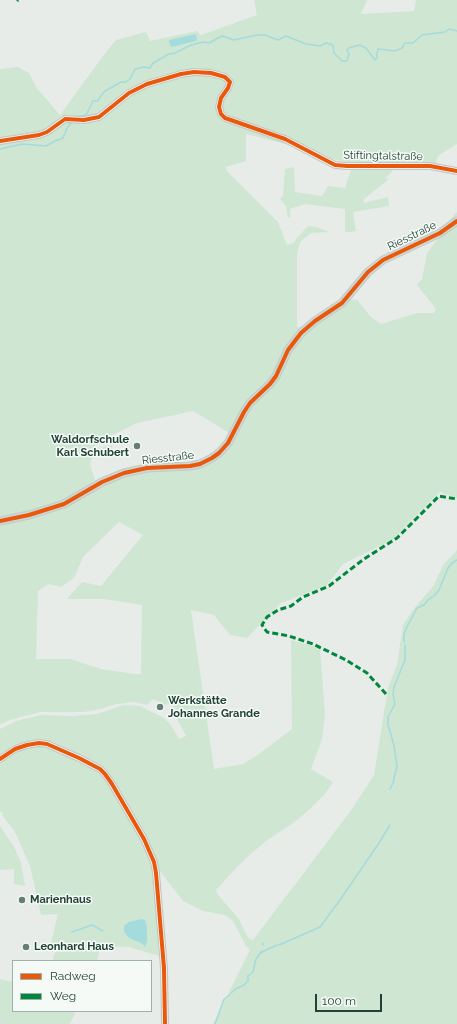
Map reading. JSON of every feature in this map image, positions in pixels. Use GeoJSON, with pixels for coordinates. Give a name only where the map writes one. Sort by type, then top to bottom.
{"type":"FeatureCollection","features":[{"type":"Feature","properties":{"kind":"main road","name":"Riesstraße"},"geometry":{"type":"LineString","coordinates":[[0,521],[29,515],[64,504],[102,482],[124,473],[147,468],[190,466],[200,464],[212,458],[228,443],[244,412],[276,376],[288,350],[294,340],[301,333],[315,321],[342,303],[368,272],[383,260],[440,233],[457,221]]}},
{"type":"Feature","properties":{"kind":"street","name":"Stiftingtalstraße"},"geometry":{"type":"LineString","coordinates":[[0,141],[39,135],[47,132],[62,121],[84,120],[99,117],[129,93],[147,84],[181,74],[211,72],[224,77],[230,82],[221,98],[219,107],[221,114],[225,118],[285,139],[335,165],[430,166],[457,171]]}},
{"type":"Feature","properties":{"kind":"street"},"geometry":{"type":"LineString","coordinates":[[0,759],[15,749],[27,745],[39,743],[47,744],[93,765],[105,774],[112,784],[144,839],[154,862],[163,962],[165,1024]]}},
{"type":"Feature","properties":{"kind":"green space"},"geometry":{"type":"Polygon","coordinates":[[[254,0],[367,0],[361,14],[414,11],[416,0],[457,0],[457,144],[438,156],[435,165],[351,163],[327,158],[323,163],[289,145],[246,134],[246,161],[226,167],[227,171],[278,222],[287,245],[294,243],[308,226],[317,227],[329,232],[311,233],[300,242],[297,255],[297,327],[301,327],[343,299],[357,300],[371,317],[381,324],[417,313],[434,313],[436,309],[417,285],[422,279],[427,253],[437,240],[440,230],[457,212],[457,498],[440,492],[392,540],[343,564],[326,586],[281,603],[247,638],[230,635],[214,615],[191,610],[214,769],[243,764],[292,729],[291,640],[320,648],[325,715],[322,739],[311,769],[333,782],[325,794],[309,810],[253,852],[216,890],[218,895],[239,919],[248,938],[253,940],[352,809],[374,775],[388,688],[397,664],[403,625],[412,611],[434,585],[443,565],[457,550],[457,1024],[213,1024],[250,950],[246,946],[233,921],[225,915],[203,911],[183,901],[159,870],[154,868],[159,956],[129,947],[101,946],[97,960],[54,960],[53,957],[58,947],[51,943],[58,914],[41,915],[30,866],[15,832],[2,815],[3,813],[0,811],[0,762],[25,748],[42,745],[78,760],[106,777],[108,771],[93,761],[54,742],[41,740],[29,741],[14,745],[0,754],[0,729],[16,721],[41,715],[73,716],[97,714],[123,705],[140,706],[164,718],[171,725],[179,739],[186,736],[176,717],[179,715],[175,708],[167,703],[166,705],[153,699],[147,705],[134,702],[116,704],[84,712],[40,712],[10,720],[0,725],[0,69],[18,67],[29,73],[36,87],[60,115],[116,40],[146,32],[150,41],[197,31],[201,35],[257,15],[254,0]],[[193,411],[137,423],[96,443],[90,465],[95,480],[69,500],[124,473],[201,467],[219,459],[236,437],[193,411]],[[119,522],[83,557],[74,578],[61,587],[48,584],[38,591],[36,659],[70,659],[101,669],[141,674],[142,605],[104,599],[67,599],[82,582],[101,586],[143,535],[119,522]],[[145,920],[141,943],[143,946],[146,946],[147,942],[147,927],[145,920]]]}},
{"type":"Feature","properties":{"kind":"green space"},"geometry":{"type":"Polygon","coordinates":[[[294,167],[295,192],[322,196],[328,186],[345,188],[351,169],[391,169],[393,171],[385,178],[389,179],[363,200],[364,203],[388,197],[389,206],[353,212],[356,231],[351,232],[345,232],[345,209],[305,204],[290,209],[290,217],[288,218],[286,206],[280,199],[283,196],[285,169],[294,167]]]}},
{"type":"Feature","properties":{"kind":"green space"},"geometry":{"type":"Polygon","coordinates":[[[111,445],[113,452],[99,456],[97,449],[111,445]]]}},
{"type":"Feature","properties":{"kind":"green space"},"geometry":{"type":"Polygon","coordinates":[[[0,826],[13,845],[21,862],[25,886],[14,884],[14,869],[0,870],[0,826]]]}},
{"type":"Feature","properties":{"kind":"green space"},"geometry":{"type":"Polygon","coordinates":[[[0,979],[12,982],[12,1012],[76,1012],[70,1024],[0,1024],[0,979]]]}},
{"type":"Feature","properties":{"kind":"water"},"geometry":{"type":"Polygon","coordinates":[[[196,34],[197,40],[195,41],[172,47],[170,45],[169,40],[196,34]]]}},
{"type":"Feature","properties":{"kind":"water"},"geometry":{"type":"Polygon","coordinates":[[[142,919],[145,920],[147,927],[147,942],[145,947],[141,943],[129,938],[124,932],[124,926],[129,922],[142,919]]]}},
{"type":"Feature","properties":{"kind":"waterway"},"geometry":{"type":"LineString","coordinates":[[75,117],[86,115],[93,101],[98,101],[105,91],[130,79],[135,69],[144,67],[150,68],[153,63],[169,54],[175,53],[191,45],[203,42],[209,43],[222,36],[234,40],[257,35],[265,35],[278,40],[286,36],[306,44],[320,46],[326,43],[333,45],[334,53],[342,61],[347,61],[349,54],[347,50],[359,45],[366,48],[375,60],[377,58],[378,49],[395,51],[402,48],[405,43],[413,43],[422,35],[445,32],[449,29],[457,31]]}},
{"type":"Feature","properties":{"kind":"waterway"},"geometry":{"type":"LineString","coordinates":[[0,149],[22,144],[46,146],[63,138],[67,128],[73,121]]}},
{"type":"Feature","properties":{"kind":"waterway"},"geometry":{"type":"LineString","coordinates":[[404,642],[404,634],[417,608],[424,605],[434,596],[439,590],[448,568],[457,560]]}},
{"type":"Feature","properties":{"kind":"waterway"},"geometry":{"type":"LineString","coordinates":[[390,789],[397,766],[394,746],[388,724],[388,717],[395,704],[393,695],[394,687],[405,660],[405,645]]}},
{"type":"Feature","properties":{"kind":"waterway"},"geometry":{"type":"LineString","coordinates":[[279,945],[320,927],[340,900],[390,825]]}},
{"type":"Feature","properties":{"kind":"waterway"},"geometry":{"type":"LineString","coordinates":[[72,932],[92,925],[103,931]]}},
{"type":"Feature","properties":{"kind":"waterway"},"geometry":{"type":"LineString","coordinates":[[262,952],[277,945]]}},
{"type":"Feature","properties":{"kind":"waterway"},"geometry":{"type":"LineString","coordinates":[[231,993],[237,988],[243,986],[248,981],[248,976],[253,972],[256,959],[262,951]]}},
{"type":"Feature","properties":{"kind":"waterway"},"geometry":{"type":"LineString","coordinates":[[215,1024],[224,999],[230,995]]}},
{"type":"Feature","properties":{"kind":"marked path"},"geometry":{"type":"LineString","coordinates":[[386,694],[367,673],[346,660],[313,644],[289,636],[267,632],[262,625],[267,617],[278,610],[291,606],[303,597],[329,586],[364,559],[397,538],[439,496],[457,499]]}},
{"type":"Feature","properties":{"kind":"cycle path"},"geometry":{"type":"LineString","coordinates":[[0,141],[39,135],[47,132],[65,119],[84,120],[99,117],[129,93],[147,84],[181,74],[194,72],[211,73],[225,77],[230,82],[221,98],[219,107],[221,114],[225,118],[285,139],[335,165],[430,166],[457,171]]}},
{"type":"Feature","properties":{"kind":"cycle path"},"geometry":{"type":"LineString","coordinates":[[0,521],[29,515],[64,504],[102,482],[124,473],[147,468],[190,466],[200,464],[212,458],[228,443],[250,403],[270,384],[276,376],[288,350],[301,333],[315,321],[342,303],[368,272],[383,260],[440,233],[457,221]]}},
{"type":"Feature","properties":{"kind":"cycle path"},"geometry":{"type":"LineString","coordinates":[[0,759],[15,749],[27,745],[39,743],[47,744],[100,769],[112,784],[144,839],[154,862],[164,968],[165,1024]]}},
{"type":"Feature","properties":{"kind":"place","name":"Waldorfschule Karl Schubert"},"geometry":{"type":"Point","coordinates":[137,446]}},
{"type":"Feature","properties":{"kind":"place","name":"Werkstätte Johannes Grande"},"geometry":{"type":"Point","coordinates":[160,707]}},
{"type":"Feature","properties":{"kind":"place","name":"Marienhaus"},"geometry":{"type":"Point","coordinates":[22,900]}},
{"type":"Feature","properties":{"kind":"place","name":"Leonhard Haus"},"geometry":{"type":"Point","coordinates":[26,947]}}]}
